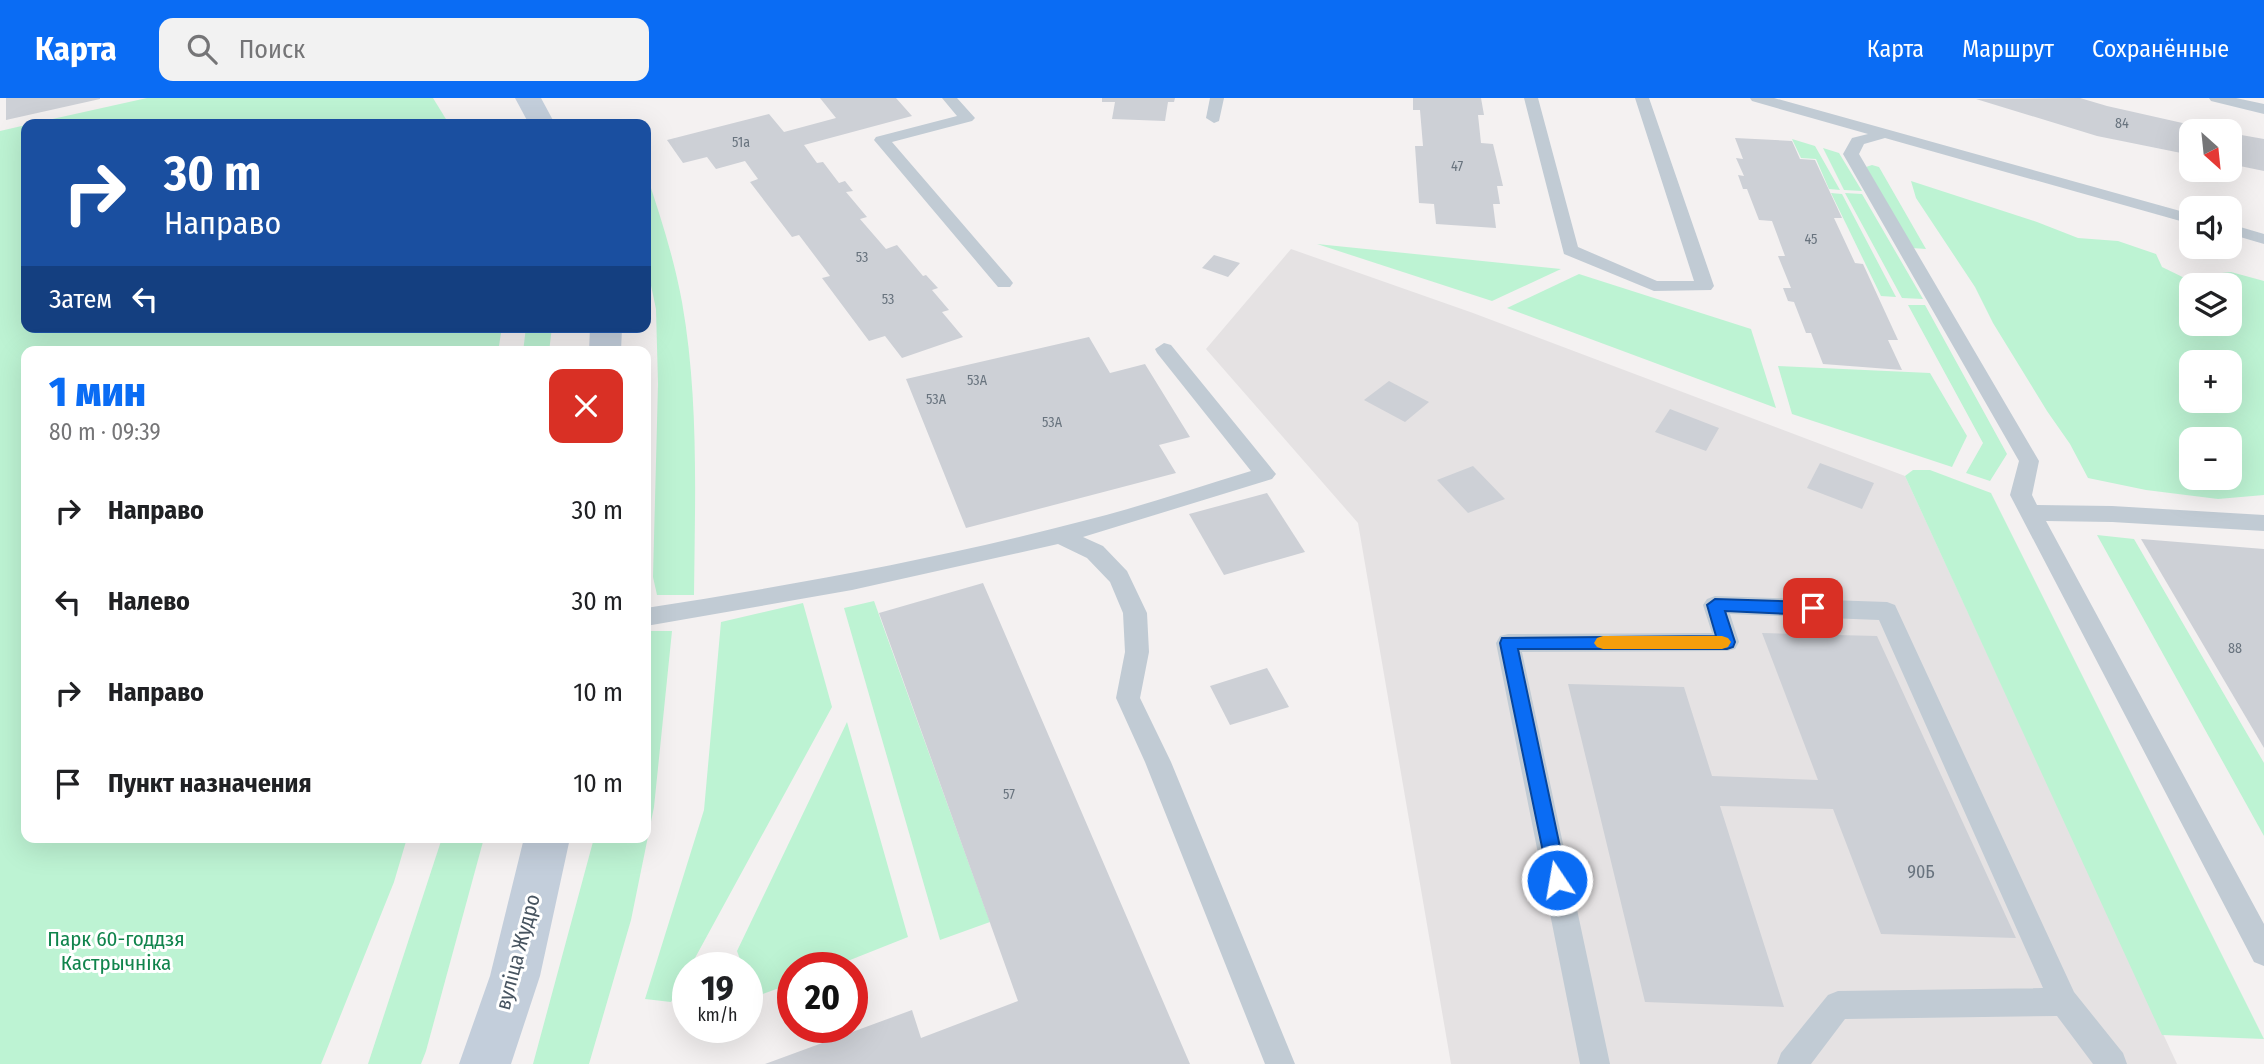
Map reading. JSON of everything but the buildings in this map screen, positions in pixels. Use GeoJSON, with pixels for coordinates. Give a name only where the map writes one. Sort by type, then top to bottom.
{"type":"FeatureCollection","features":[{"type":"Feature","properties":{"kind":"main road"},"geometry":{"type":"LineString","coordinates":[[528,98],[539,119]]}},
{"type":"Feature","properties":{"kind":"main road","name":"вуліца Жудро"},"geometry":{"type":"LineString","coordinates":[[485,1064],[515,976],[546,843]]}},
{"type":"Feature","properties":{"kind":"lane"},"geometry":{"type":"LineString","coordinates":[[949,98],[967,118],[882,140],[1004,283]]}},
{"type":"Feature","properties":{"kind":"lane"},"geometry":{"type":"LineString","coordinates":[[1214,118],[1217,98]]}},
{"type":"Feature","properties":{"kind":"lane"},"geometry":{"type":"LineString","coordinates":[[1531,98],[1570,250],[1654,286],[1705,286],[1642,98]]}},
{"type":"Feature","properties":{"kind":"lane"},"geometry":{"type":"LineString","coordinates":[[1758,98],[2179,216]]}},
{"type":"Feature","properties":{"kind":"lane"},"geometry":{"type":"LineString","coordinates":[[2216,98],[2264,109]]}},
{"type":"Feature","properties":{"kind":"lane"},"geometry":{"type":"LineString","coordinates":[[1884,134],[1858,141],[1851,154],[2029,461],[2021,495],[2264,952]]}},
{"type":"Feature","properties":{"kind":"lane"},"geometry":{"type":"LineString","coordinates":[[2242,233],[2264,239]]}},
{"type":"Feature","properties":{"kind":"lane"},"geometry":{"type":"LineString","coordinates":[[651,616],[813,591],[1061,536],[1265,474],[1164,349]]}},
{"type":"Feature","properties":{"kind":"lane"},"geometry":{"type":"LineString","coordinates":[[2030,513],[2112,514],[2264,523]]}},
{"type":"Feature","properties":{"kind":"lane"},"geometry":{"type":"LineString","coordinates":[[1061,536],[1096,552],[1119,577],[1135,612],[1137,652],[1128,698],[1158,762],[1280,1064]]}},
{"type":"Feature","properties":{"kind":"lane"},"geometry":{"type":"LineString","coordinates":[[1595,1064],[1508,643],[1727,642],[1715,605],[1887,611],[2064,1002],[2112,1064]]}},
{"type":"Feature","properties":{"kind":"lane"},"geometry":{"type":"LineString","coordinates":[[1792,1064],[1838,1005],[2064,1002]]}},
{"type":"Feature","properties":{"kind":"shaded area"},"geometry":{"type":"Polygon","coordinates":[[[1291,249],[1473,313],[1905,476],[2177,1064],[1451,1064],[1358,523],[1206,349],[1291,249]]]}},
{"type":"Feature","properties":{"kind":"green space"},"geometry":{"type":"Polygon","coordinates":[[[147,98],[433,98],[446,119],[52,119],[147,98]]]}},
{"type":"Feature","properties":{"kind":"green space","name":"Парк 60-годдзя Кастрычніка"},"geometry":{"type":"Polygon","coordinates":[[[21,126],[21,333],[501,333],[499,346],[21,346],[21,843],[406,843],[394,882],[321,1064],[0,1064],[0,131],[21,126]]]}},
{"type":"Feature","properties":{"kind":"green space"},"geometry":{"type":"Polygon","coordinates":[[[1792,139],[1815,146],[1840,190],[1829,189],[1816,159],[1801,158],[1792,139]]]}},
{"type":"Feature","properties":{"kind":"green space"},"geometry":{"type":"Polygon","coordinates":[[[1823,148],[1839,153],[1862,191],[1844,190],[1823,148]]]}},
{"type":"Feature","properties":{"kind":"green space"},"geometry":{"type":"Polygon","coordinates":[[[1866,167],[1879,167],[1926,249],[1912,248],[1866,167]]]}},
{"type":"Feature","properties":{"kind":"green space"},"geometry":{"type":"Polygon","coordinates":[[[1911,181],[2078,238],[2118,241],[2156,254],[2162,267],[2179,275],[2179,336],[2242,336],[2242,275],[2264,281],[2264,495],[2218,499],[2146,490],[2088,478],[2070,444],[1993,323],[1975,287],[1916,198],[1911,181]]]}},
{"type":"Feature","properties":{"kind":"green space"},"geometry":{"type":"Polygon","coordinates":[[[651,189],[675,269],[691,375],[695,448],[694,595],[657,595],[653,577],[658,384],[656,309],[651,286],[651,189]]]}},
{"type":"Feature","properties":{"kind":"green space"},"geometry":{"type":"Polygon","coordinates":[[[1831,193],[1842,194],[1896,297],[1881,296],[1831,193]]]}},
{"type":"Feature","properties":{"kind":"green space"},"geometry":{"type":"Polygon","coordinates":[[[1845,193],[1862,194],[1923,299],[1902,298],[1845,193]]]}},
{"type":"Feature","properties":{"kind":"green space"},"geometry":{"type":"Polygon","coordinates":[[[1317,244],[1561,269],[1492,301],[1317,244]]]}},
{"type":"Feature","properties":{"kind":"green space"},"geometry":{"type":"Polygon","coordinates":[[[1579,274],[1751,329],[1776,408],[1507,308],[1579,274]]]}},
{"type":"Feature","properties":{"kind":"green space"},"geometry":{"type":"Polygon","coordinates":[[[1908,305],[1925,305],[2007,454],[1990,481],[1966,473],[1983,443],[1908,305]]]}},
{"type":"Feature","properties":{"kind":"green space"},"geometry":{"type":"Polygon","coordinates":[[[525,333],[551,333],[550,346],[524,346],[525,333]]]}},
{"type":"Feature","properties":{"kind":"green space"},"geometry":{"type":"Polygon","coordinates":[[[1778,366],[1930,373],[1967,436],[1952,467],[1792,414],[1778,366]]]}},
{"type":"Feature","properties":{"kind":"green space"},"geometry":{"type":"Polygon","coordinates":[[[1913,470],[1930,470],[1991,493],[2264,1039],[2162,1035],[1905,476],[1913,470]]]}},
{"type":"Feature","properties":{"kind":"green space"},"geometry":{"type":"Polygon","coordinates":[[[2097,535],[2134,539],[2264,763],[2264,836],[2097,535]]]}},
{"type":"Feature","properties":{"kind":"green space"},"geometry":{"type":"Polygon","coordinates":[[[874,601],[990,922],[940,940],[844,608],[874,601]]]}},
{"type":"Feature","properties":{"kind":"green space"},"geometry":{"type":"Polygon","coordinates":[[[803,603],[832,707],[698,952],[672,952],[671,1002],[645,999],[704,810],[721,622],[803,603]]]}},
{"type":"Feature","properties":{"kind":"green space"},"geometry":{"type":"Polygon","coordinates":[[[651,631],[672,631],[651,822],[651,631]]]}},
{"type":"Feature","properties":{"kind":"green space"},"geometry":{"type":"Polygon","coordinates":[[[847,722],[908,937],[868,953],[777,952],[777,989],[763,994],[763,952],[737,951],[847,722]]]}},
{"type":"Feature","properties":{"kind":"green space"},"geometry":{"type":"Polygon","coordinates":[[[440,843],[483,843],[421,1064],[368,1064],[440,843]]]}},
{"type":"Feature","properties":{"kind":"green space"},"geometry":{"type":"Polygon","coordinates":[[[593,843],[647,843],[631,920],[589,1064],[533,1064],[593,843]]]}},
{"type":"Feature","properties":{"kind":"slow traffic"},"geometry":{"type":"LineString","coordinates":[[1603,643],[1722,642]]}},
{"type":"Feature","properties":{"kind":"route"},"geometry":{"type":"LineString","coordinates":[[1557,880],[1508,643],[1727,642],[1715,605],[1813,608]]}}]}
